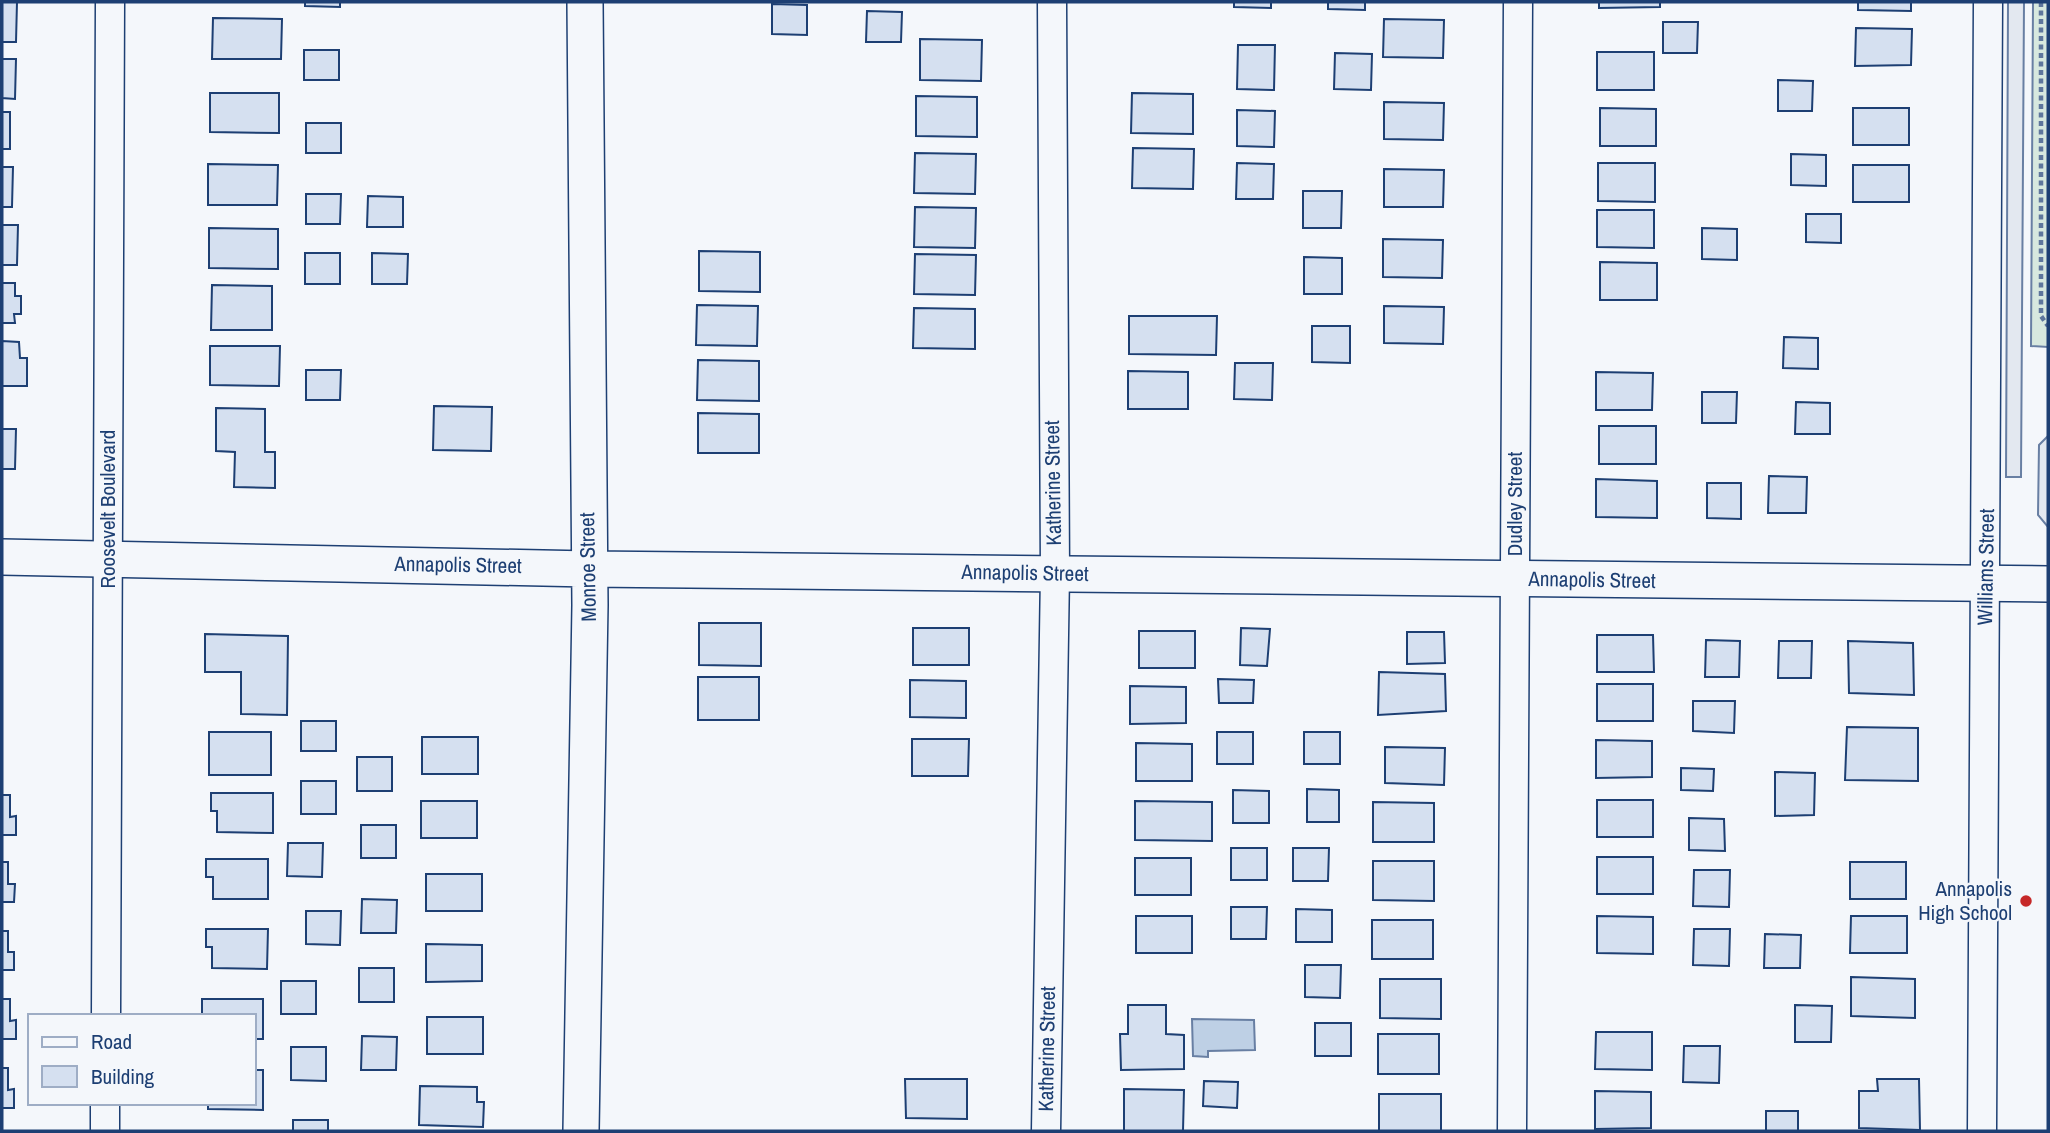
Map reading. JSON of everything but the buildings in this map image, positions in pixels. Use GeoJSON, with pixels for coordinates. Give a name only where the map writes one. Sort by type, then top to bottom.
{"type":"FeatureCollection","features":[{"type":"Feature","properties":{"kind":"street","name":"Roosevelt Boulevard"},"geometry":{"type":"LineString","coordinates":[[106,1014],[110,2]]}},
{"type":"Feature","properties":{"kind":"street","name":"Monroe Street"},"geometry":{"type":"LineString","coordinates":[[581,1131],[589,569],[585,2]]}},
{"type":"Feature","properties":{"kind":"street","name":"Katherine Street"},"geometry":{"type":"LineString","coordinates":[[1046,1131],[1055,573],[1052,2]]}},
{"type":"Feature","properties":{"kind":"street","name":"Dudley Street"},"geometry":{"type":"LineString","coordinates":[[1512,1131],[1518,2]]}},
{"type":"Feature","properties":{"kind":"street","name":"Williams Street"},"geometry":{"type":"LineString","coordinates":[[1982,1131],[1988,2]]}},
{"type":"Feature","properties":{"kind":"street","name":"Annapolis Street"},"geometry":{"type":"LineString","coordinates":[[2,557],[589,569],[2048,584]]}},
{"type":"Feature","properties":{"kind":"street"},"geometry":{"type":"LineString","coordinates":[[105,1105],[105,1131]]}},
{"type":"Feature","properties":{"kind":"path"},"geometry":{"type":"LineString","coordinates":[[2041,2],[2041,316],[2048,326]]}},
{"type":"Feature","properties":{"kind":"shaded area"},"geometry":{"type":"Polygon","coordinates":[[[2008,2],[2024,2],[2021,477],[2006,477],[2008,2]]]}},
{"type":"Feature","properties":{"kind":"shaded area"},"geometry":{"type":"Polygon","coordinates":[[[2033,2],[2048,2],[2048,347],[2031,346],[2033,2]]]}},
{"type":"Feature","properties":{"kind":"shaded area"},"geometry":{"type":"Polygon","coordinates":[[[2048,436],[2048,527],[2038,515],[2039,445],[2048,436]]]}},
{"type":"Feature","properties":{"kind":"water"},"geometry":{"type":"Polygon","coordinates":[[[1192,1019],[1254,1020],[1255,1050],[1208,1051],[1208,1057],[1193,1056],[1192,1019]]]}},
{"type":"Feature","properties":{"kind":"place","name":"Annapolis High School"},"geometry":{"type":"Point","coordinates":[2026,901]}}]}
